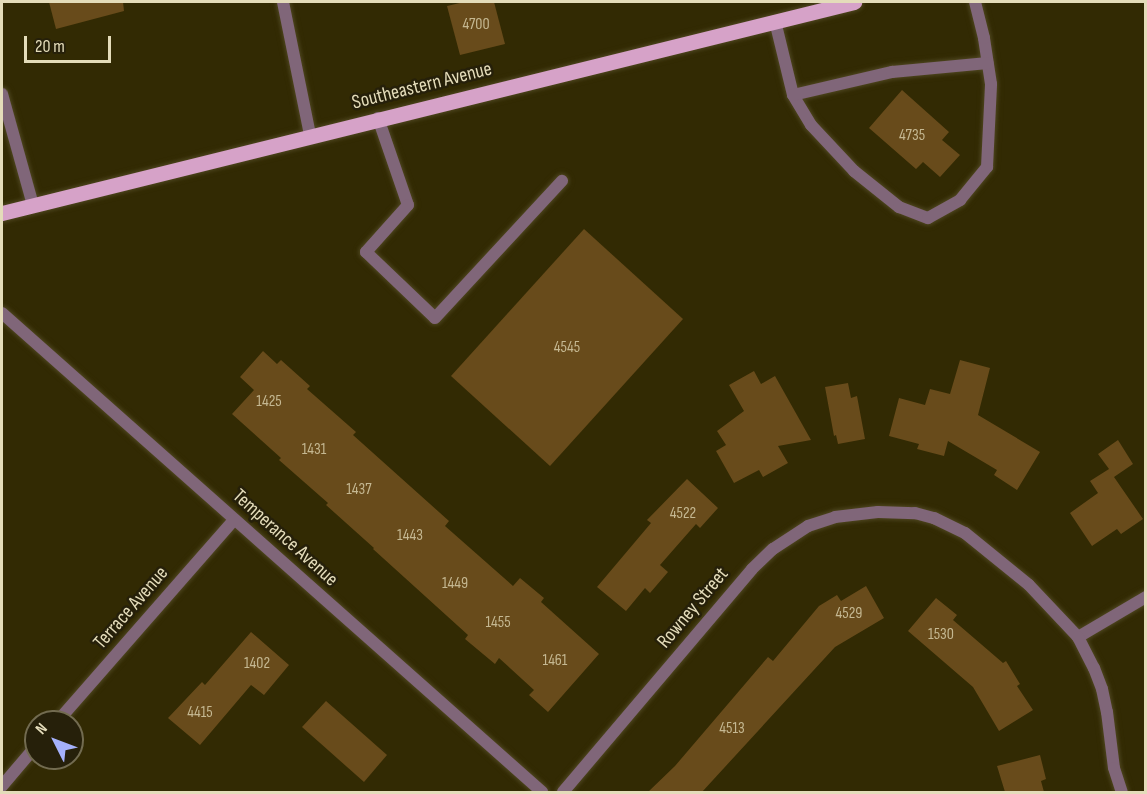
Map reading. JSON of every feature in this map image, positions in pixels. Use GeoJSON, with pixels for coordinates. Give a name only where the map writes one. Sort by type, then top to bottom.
{"type":"FeatureCollection","features":[{"type":"Feature","properties":{"kind":"main road","name":"Southeastern Avenue"},"geometry":{"type":"LineString","coordinates":[[2,213],[378,118],[854,2]]}},
{"type":"Feature","properties":{"kind":"street"},"geometry":{"type":"LineString","coordinates":[[283,2],[310,135]]}},
{"type":"Feature","properties":{"kind":"street"},"geometry":{"type":"LineString","coordinates":[[775,21],[793,95],[811,126],[854,171],[899,207],[928,218],[960,200],[987,167],[991,84],[975,2]]}},
{"type":"Feature","properties":{"kind":"street"},"geometry":{"type":"LineString","coordinates":[[793,95],[892,72],[988,63]]}},
{"type":"Feature","properties":{"kind":"street"},"geometry":{"type":"LineString","coordinates":[[2,94],[33,205]]}},
{"type":"Feature","properties":{"kind":"street"},"geometry":{"type":"LineString","coordinates":[[378,118],[408,204],[366,252],[435,318],[562,181]]}},
{"type":"Feature","properties":{"kind":"street","name":"Temperance Avenue"},"geometry":{"type":"LineString","coordinates":[[2,313],[542,792]]}},
{"type":"Feature","properties":{"kind":"street","name":"Rowney Street"},"geometry":{"type":"LineString","coordinates":[[563,792],[752,568],[773,549],[808,526],[836,517],[863,512],[915,513],[934,518],[972,538],[1029,585],[1078,637],[1094,668],[1101,689],[1107,711],[1114,768],[1122,792]]}},
{"type":"Feature","properties":{"kind":"street","name":"Terrace Avenue"},"geometry":{"type":"LineString","coordinates":[[68,710],[234,520]]}},
{"type":"Feature","properties":{"kind":"street"},"geometry":{"type":"LineString","coordinates":[[1078,637],[1146,597]]}},
{"type":"Feature","properties":{"kind":"street"},"geometry":{"type":"LineString","coordinates":[[2,786],[24,760]]}},
{"type":"Feature","properties":{"kind":"building"},"geometry":{"type":"Polygon","coordinates":[[[49,2],[123,2],[124,11],[56,29],[49,2]]]}},
{"type":"Feature","properties":{"kind":"building"},"geometry":{"type":"Polygon","coordinates":[[[464,2],[494,2],[505,44],[460,55],[447,6],[464,2]]]}},
{"type":"Feature","properties":{"kind":"building"},"geometry":{"type":"Polygon","coordinates":[[[902,90],[949,132],[942,140],[960,155],[940,177],[923,162],[916,169],[869,128],[902,90]]]}},
{"type":"Feature","properties":{"kind":"building"},"geometry":{"type":"Polygon","coordinates":[[[584,229],[683,319],[550,466],[451,376],[584,229]]]}},
{"type":"Feature","properties":{"kind":"building"},"geometry":{"type":"Polygon","coordinates":[[[263,351],[277,364],[281,360],[310,386],[307,389],[356,432],[353,435],[449,521],[445,526],[513,586],[520,578],[544,598],[541,602],[599,654],[548,712],[529,695],[534,690],[499,658],[495,664],[465,639],[468,635],[326,505],[328,503],[232,414],[254,390],[240,377],[263,351]]]}},
{"type":"Feature","properties":{"kind":"building"},"geometry":{"type":"Polygon","coordinates":[[[960,360],[990,368],[978,415],[1040,452],[1017,490],[994,475],[997,470],[948,441],[944,456],[917,449],[919,444],[889,436],[899,398],[925,405],[930,389],[950,394],[960,360]]]}},
{"type":"Feature","properties":{"kind":"building"},"geometry":{"type":"Polygon","coordinates":[[[754,371],[761,384],[775,376],[811,440],[778,446],[788,463],[763,477],[759,470],[734,483],[716,451],[726,445],[717,431],[744,411],[729,385],[754,371]]]}},
{"type":"Feature","properties":{"kind":"building"},"geometry":{"type":"Polygon","coordinates":[[[848,383],[851,398],[857,396],[865,439],[838,444],[836,435],[834,436],[825,387],[848,383]]]}},
{"type":"Feature","properties":{"kind":"building"},"geometry":{"type":"Polygon","coordinates":[[[1118,440],[1133,464],[1114,477],[1143,519],[1121,534],[1117,529],[1092,546],[1070,513],[1098,493],[1090,481],[1109,469],[1098,454],[1118,440]]]}},
{"type":"Feature","properties":{"kind":"building"},"geometry":{"type":"Polygon","coordinates":[[[687,479],[718,508],[700,528],[696,524],[660,565],[668,572],[650,593],[645,588],[626,611],[597,587],[651,523],[647,520],[687,479]]]}},
{"type":"Feature","properties":{"kind":"building"},"geometry":{"type":"Polygon","coordinates":[[[866,586],[884,618],[835,647],[702,792],[648,792],[675,766],[768,657],[773,661],[819,606],[837,595],[841,601],[866,586]]]}},
{"type":"Feature","properties":{"kind":"building"},"geometry":{"type":"Polygon","coordinates":[[[936,598],[957,615],[953,620],[1003,663],[1006,661],[1020,684],[1017,686],[1033,710],[999,731],[973,687],[908,631],[936,598]]]}},
{"type":"Feature","properties":{"kind":"building"},"geometry":{"type":"Polygon","coordinates":[[[251,632],[289,665],[264,695],[251,685],[200,745],[168,718],[202,682],[205,685],[251,632]]]}},
{"type":"Feature","properties":{"kind":"building"},"geometry":{"type":"Polygon","coordinates":[[[326,701],[387,755],[364,782],[302,727],[326,701]]]}},
{"type":"Feature","properties":{"kind":"building"},"geometry":{"type":"Polygon","coordinates":[[[1040,755],[1046,779],[1041,781],[1044,792],[1005,792],[997,766],[1040,755]]]}}]}
